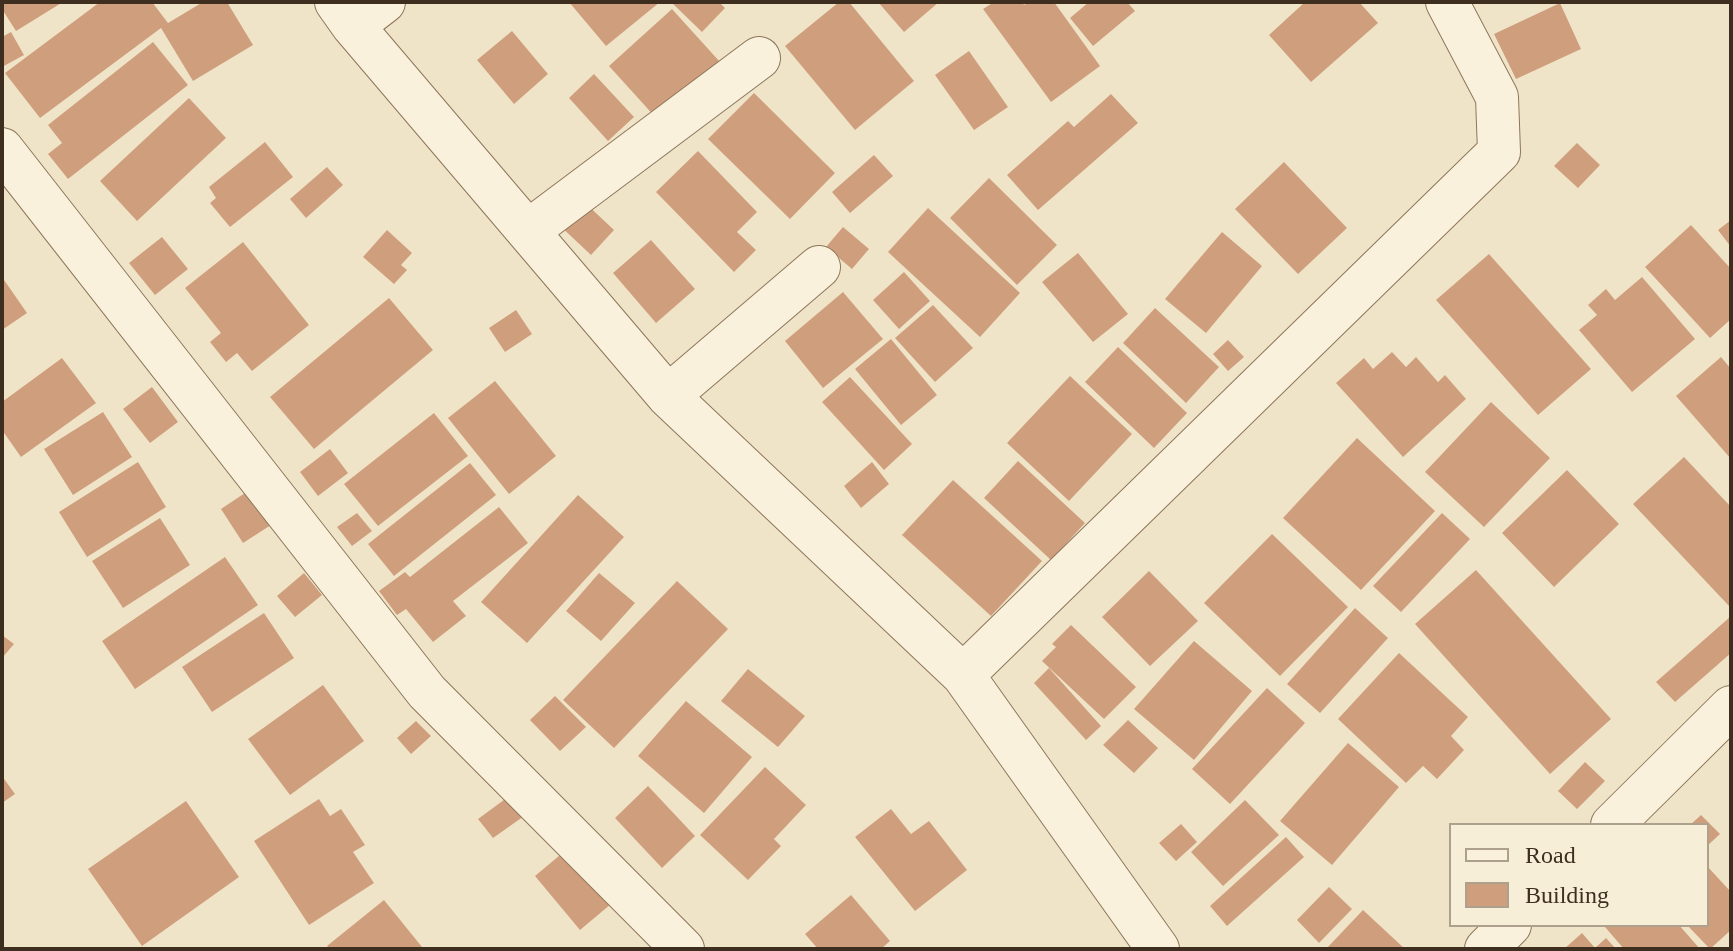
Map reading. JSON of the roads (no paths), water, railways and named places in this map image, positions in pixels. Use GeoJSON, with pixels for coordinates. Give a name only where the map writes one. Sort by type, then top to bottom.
{"type":"FeatureCollection","features":[{"type":"Feature","properties":{"kind":"street"},"geometry":{"type":"LineString","coordinates":[[963,675],[1499,152],[1497,97],[1447,2]]}},
{"type":"Feature","properties":{"kind":"street"},"geometry":{"type":"LineString","coordinates":[[358,10],[528,231],[668,396],[963,675],[1158,949]]}},
{"type":"Feature","properties":{"kind":"street"},"geometry":{"type":"LineString","coordinates":[[528,231],[759,58]]}},
{"type":"Feature","properties":{"kind":"street"},"geometry":{"type":"LineString","coordinates":[[2,149],[427,692],[683,949]]}},
{"type":"Feature","properties":{"kind":"street"},"geometry":{"type":"LineString","coordinates":[[668,396],[819,267]]}},
{"type":"Feature","properties":{"kind":"street"},"geometry":{"type":"LineString","coordinates":[[1614,823],[1731,707]]}},
{"type":"Feature","properties":{"kind":"street"},"geometry":{"type":"LineString","coordinates":[[1486,949],[1508,927]]}}]}
